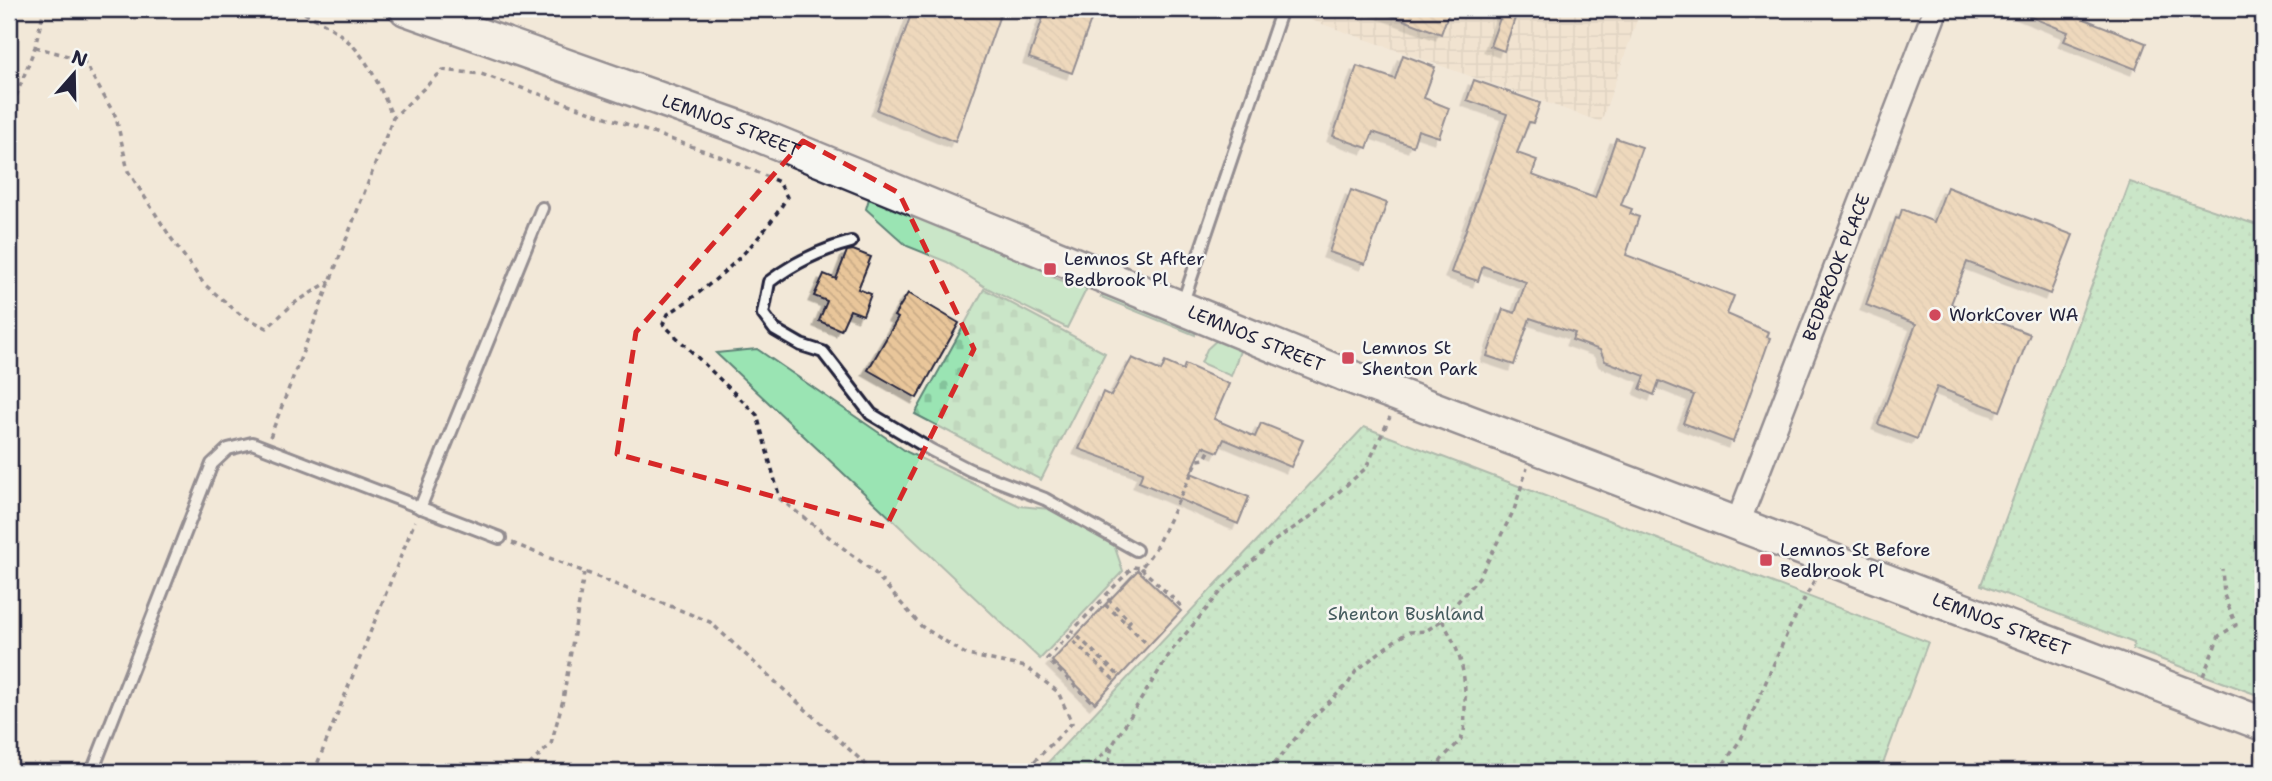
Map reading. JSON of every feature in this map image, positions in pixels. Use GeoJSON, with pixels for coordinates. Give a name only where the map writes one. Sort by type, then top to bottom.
{"type":"FeatureCollection","features":[{"type":"Feature","properties":{"kind":"street","name":"LEMNOS STREET"},"geometry":{"type":"LineString","coordinates":[[406,9],[739,127],[1399,396],[2263,724]]}},
{"type":"Feature","properties":{"kind":"street","name":"BEDBROOK PLACE"},"geometry":{"type":"LineString","coordinates":[[1737,525],[1936,9]]}},
{"type":"Feature","properties":{"kind":"lane"},"geometry":{"type":"LineString","coordinates":[[1181,308],[1282,9]]}},
{"type":"Feature","properties":{"kind":"lane"},"geometry":{"type":"LineString","coordinates":[[420,508],[542,208]]}},
{"type":"Feature","properties":{"kind":"lane"},"geometry":{"type":"LineString","coordinates":[[851,242],[827,248],[793,263],[769,282],[763,314],[775,330],[801,345],[823,352],[871,414],[970,470],[1045,499],[1136,550]]}},
{"type":"Feature","properties":{"kind":"lane"},"geometry":{"type":"LineString","coordinates":[[92,772],[212,464],[228,449],[243,443],[265,449],[500,538]]}},
{"type":"Feature","properties":{"kind":"path"},"geometry":{"type":"LineString","coordinates":[[9,115],[35,47],[44,9]]}},
{"type":"Feature","properties":{"kind":"path"},"geometry":{"type":"LineString","coordinates":[[295,9],[324,21],[352,41],[378,80],[393,118]]}},
{"type":"Feature","properties":{"kind":"path"},"geometry":{"type":"LineString","coordinates":[[35,47],[83,60],[116,117],[128,171],[204,284],[241,315],[267,328],[293,304],[330,281]]}},
{"type":"Feature","properties":{"kind":"path"},"geometry":{"type":"LineString","coordinates":[[265,449],[393,118],[443,70],[481,74],[728,159],[779,182],[786,197],[774,220],[735,260],[668,314],[663,324],[757,415],[780,499],[874,572],[921,626],[967,655],[1026,667],[1058,692],[1072,723],[1024,772]]}},
{"type":"Feature","properties":{"kind":"path"},"geometry":{"type":"LineString","coordinates":[[1086,772],[1113,744],[1172,650],[1225,587],[1274,541],[1310,517],[1366,468],[1399,396]]}},
{"type":"Feature","properties":{"kind":"path"},"geometry":{"type":"LineString","coordinates":[[1268,772],[1310,720],[1348,684],[1356,671],[1394,640],[1409,632],[1426,631],[1442,620],[1480,576],[1502,536],[1535,448]]}},
{"type":"Feature","properties":{"kind":"path"},"geometry":{"type":"LineString","coordinates":[[1142,568],[1156,549],[1198,460],[1205,459],[1210,449]]}},
{"type":"Feature","properties":{"kind":"path"},"geometry":{"type":"LineString","coordinates":[[314,772],[420,508]]}},
{"type":"Feature","properties":{"kind":"path"},"geometry":{"type":"LineString","coordinates":[[500,538],[710,622],[874,772]]}},
{"type":"Feature","properties":{"kind":"path"},"geometry":{"type":"LineString","coordinates":[[1718,772],[1741,739],[1789,629],[1809,597],[1824,558]]}},
{"type":"Feature","properties":{"kind":"path"},"geometry":{"type":"LineString","coordinates":[[1127,624],[1130,621],[1105,596],[1133,567],[1142,568],[1183,608]]}},
{"type":"Feature","properties":{"kind":"path"},"geometry":{"type":"LineString","coordinates":[[2200,681],[2219,636],[2236,625],[2224,595],[2222,569]]}},
{"type":"Feature","properties":{"kind":"path"},"geometry":{"type":"LineString","coordinates":[[522,772],[551,744],[563,700],[584,573]]}},
{"type":"Feature","properties":{"kind":"path"},"geometry":{"type":"LineString","coordinates":[[1091,701],[1047,659],[1068,636],[1113,679],[1117,674],[1072,631],[1101,601],[1148,645]]}},
{"type":"Feature","properties":{"kind":"path"},"geometry":{"type":"LineString","coordinates":[[1438,772],[1441,759],[1463,735],[1465,694],[1465,670],[1460,652],[1442,620]]}},
{"type":"Feature","properties":{"kind":"path"},"geometry":{"type":"LineString","coordinates":[[1107,772],[1113,744]]}},
{"type":"Feature","properties":{"kind":"path"},"geometry":{"type":"LineString","coordinates":[[2260,772],[2263,757]]}},
{"type":"Feature","properties":{"kind":"highlighted area"},"geometry":{"type":"Polygon","coordinates":[[[803,141],[899,193],[974,349],[886,527],[617,454],[636,332],[803,141]]]}},
{"type":"Feature","properties":{"kind":"shaded area"},"geometry":{"type":"Polygon","coordinates":[[[1315,9],[1641,9],[1601,122],[1311,20],[1315,9]]]}},
{"type":"Feature","properties":{"kind":"green space"},"geometry":{"type":"Polygon","coordinates":[[[2130,182],[2263,227],[2263,697],[2133,649],[2134,643],[1981,585],[2130,182]]]}},
{"type":"Feature","properties":{"kind":"green space"},"geometry":{"type":"Polygon","coordinates":[[[870,195],[1049,267],[1047,275],[1063,281],[1065,277],[1085,282],[1086,290],[1067,328],[985,287],[947,262],[907,246],[866,209],[870,195]]]}},
{"type":"Feature","properties":{"kind":"green space"},"geometry":{"type":"Polygon","coordinates":[[[984,289],[1105,353],[1041,480],[915,414],[984,289]]]}},
{"type":"Feature","properties":{"kind":"green space"},"geometry":{"type":"Polygon","coordinates":[[[1107,292],[1195,329],[1195,335],[1101,297],[1107,292]]]}},
{"type":"Feature","properties":{"kind":"green space"},"geometry":{"type":"Polygon","coordinates":[[[1218,339],[1241,348],[1231,376],[1201,363],[1207,349],[1218,339]]]}},
{"type":"Feature","properties":{"kind":"green space"},"geometry":{"type":"Polygon","coordinates":[[[757,349],[907,452],[1020,506],[1049,509],[1113,542],[1123,571],[1040,659],[716,353],[757,349]]]}},
{"type":"Feature","properties":{"kind":"green space","name":"Shenton Bushland"},"geometry":{"type":"Polygon","coordinates":[[[1364,427],[1928,642],[1880,772],[1039,772],[1364,427]]]}},
{"type":"Feature","properties":{"kind":"building"},"geometry":{"type":"Polygon","coordinates":[[[913,9],[1002,9],[955,142],[877,110],[913,9]]]}},
{"type":"Feature","properties":{"kind":"building"},"geometry":{"type":"Polygon","coordinates":[[[1046,9],[1095,9],[1072,73],[1029,58],[1046,9]]]}},
{"type":"Feature","properties":{"kind":"building"},"geometry":{"type":"Polygon","coordinates":[[[1374,9],[1450,9],[1441,34],[1374,9]]]}},
{"type":"Feature","properties":{"kind":"building"},"geometry":{"type":"Polygon","coordinates":[[[2011,9],[2082,9],[2079,17],[2146,43],[2136,69],[2064,41],[2068,32],[2011,9]]]}},
{"type":"Feature","properties":{"kind":"building"},"geometry":{"type":"Polygon","coordinates":[[[1503,10],[1516,15],[1504,51],[1490,46],[1503,10]]]}},
{"type":"Feature","properties":{"kind":"building"},"geometry":{"type":"Polygon","coordinates":[[[1403,55],[1435,67],[1424,98],[1449,108],[1439,137],[1418,130],[1413,146],[1373,132],[1367,148],[1333,136],[1357,66],[1395,79],[1403,55]]]}},
{"type":"Feature","properties":{"kind":"building"},"geometry":{"type":"Polygon","coordinates":[[[1474,80],[1540,103],[1517,153],[1537,160],[1532,175],[1595,198],[1616,138],[1642,147],[1621,205],[1632,209],[1630,214],[1639,217],[1626,255],[1734,296],[1727,314],[1769,332],[1767,337],[1770,338],[1733,442],[1683,423],[1694,395],[1659,381],[1654,395],[1640,389],[1645,376],[1605,361],[1600,350],[1572,340],[1575,333],[1530,318],[1514,365],[1487,356],[1503,309],[1515,313],[1526,282],[1483,266],[1478,281],[1451,272],[1507,114],[1467,100],[1474,80]]]}},
{"type":"Feature","properties":{"kind":"building","name":"WorkCover WA"},"geometry":{"type":"Polygon","coordinates":[[[1947,187],[2073,235],[2050,294],[1967,262],[1951,304],[2030,334],[2000,411],[1937,387],[1917,439],[1878,424],[1916,324],[1866,305],[1896,218],[1899,219],[1902,209],[1934,222],[1947,187]]]}},
{"type":"Feature","properties":{"kind":"building"},"geometry":{"type":"Polygon","coordinates":[[[1351,190],[1387,203],[1365,264],[1329,252],[1351,190]]]}},
{"type":"Feature","properties":{"kind":"building"},"geometry":{"type":"Polygon","coordinates":[[[853,250],[871,257],[858,289],[871,294],[863,315],[850,310],[841,330],[819,321],[827,301],[814,296],[824,274],[836,279],[847,251],[853,250]]]}},
{"type":"Feature","properties":{"kind":"building"},"geometry":{"type":"Polygon","coordinates":[[[908,293],[959,323],[917,398],[868,370],[898,318],[894,316],[908,293]]]}},
{"type":"Feature","properties":{"kind":"building"},"geometry":{"type":"Polygon","coordinates":[[[1132,358],[1161,371],[1165,362],[1183,370],[1185,364],[1229,384],[1214,419],[1255,437],[1261,423],[1303,440],[1291,467],[1224,439],[1218,452],[1203,446],[1191,473],[1249,497],[1238,524],[1139,482],[1143,472],[1079,449],[1103,392],[1111,396],[1132,358]]]}},
{"type":"Feature","properties":{"kind":"building"},"geometry":{"type":"Polygon","coordinates":[[[1138,570],[1181,611],[1095,703],[1052,661],[1138,570]]]}},
{"type":"Feature","properties":{"kind":"place","name":"Lemnos St After Bedbrook Pl"},"geometry":{"type":"Point","coordinates":[1050,269]}},
{"type":"Feature","properties":{"kind":"place","name":"WorkCover WA"},"geometry":{"type":"Point","coordinates":[1935,315]}},
{"type":"Feature","properties":{"kind":"place","name":"Lemnos St Shenton Park"},"geometry":{"type":"Point","coordinates":[1348,358]}},
{"type":"Feature","properties":{"kind":"place","name":"Lemnos St Before Bedbrook Pl"},"geometry":{"type":"Point","coordinates":[1766,560]}}]}
